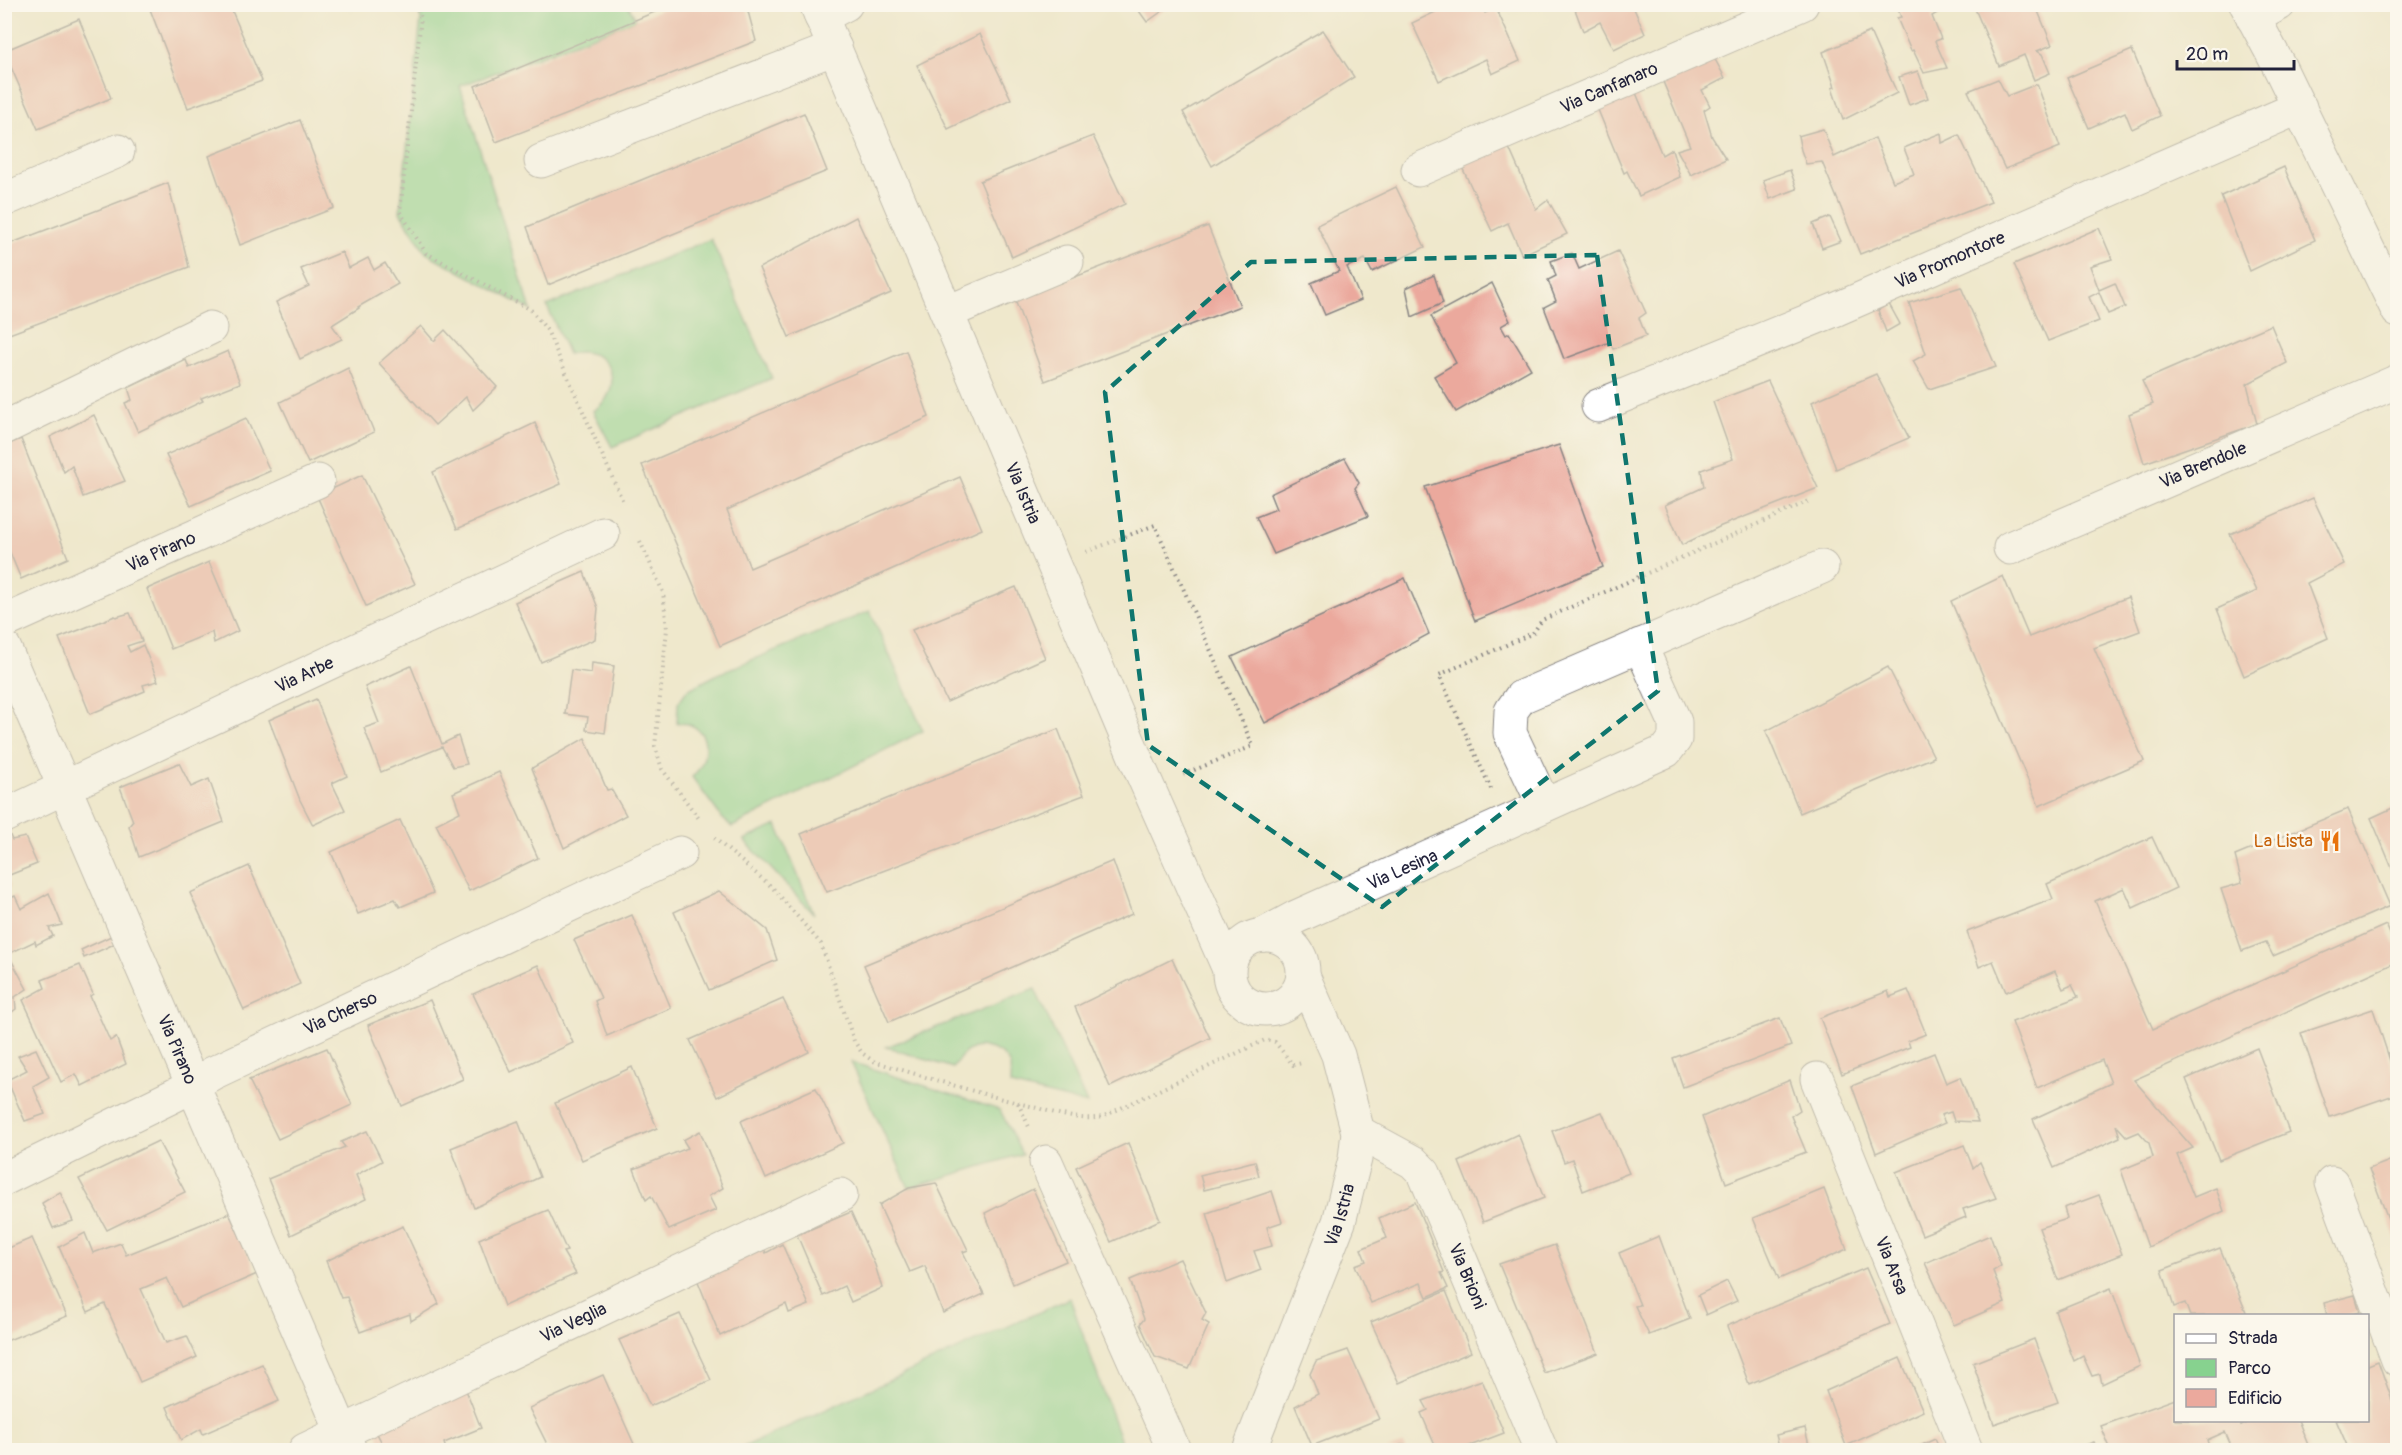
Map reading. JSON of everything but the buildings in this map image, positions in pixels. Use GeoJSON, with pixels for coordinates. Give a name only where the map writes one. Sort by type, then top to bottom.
{"type":"FeatureCollection","features":[{"type":"Feature","properties":{"kind":"street","name":"Via Canfanaro"},"geometry":{"type":"LineString","coordinates":[[1418,170],[1802,4]]}},
{"type":"Feature","properties":{"kind":"street","name":"Via Istria"},"geometry":{"type":"LineString","coordinates":[[828,9],[835,48],[1137,760],[1228,968],[1228,979],[1233,990],[1240,1000],[1261,1010],[1285,1005],[1301,987],[1304,976]]}},
{"type":"Feature","properties":{"kind":"street"},"geometry":{"type":"LineString","coordinates":[[2259,9],[2300,107],[2397,311]]}},
{"type":"Feature","properties":{"kind":"street"},"geometry":{"type":"LineString","coordinates":[[541,161],[835,48]]}},
{"type":"Feature","properties":{"kind":"street","name":"Via Promontore"},"geometry":{"type":"LineString","coordinates":[[1598,406],[1837,309],[2300,107]]}},
{"type":"Feature","properties":{"kind":"street"},"geometry":{"type":"LineString","coordinates":[[4,200],[118,152]]}},
{"type":"Feature","properties":{"kind":"street"},"geometry":{"type":"LineString","coordinates":[[948,312],[1067,262]]}},
{"type":"Feature","properties":{"kind":"street"},"geometry":{"type":"LineString","coordinates":[[4,428],[210,328]]}},
{"type":"Feature","properties":{"kind":"street","name":"Via Brendole"},"geometry":{"type":"LineString","coordinates":[[2010,548],[2397,381]]}},
{"type":"Feature","properties":{"kind":"street","name":"Via Pirano"},"geometry":{"type":"LineString","coordinates":[[4,622],[318,482]]}},
{"type":"Feature","properties":{"kind":"street","name":"Via Arbe"},"geometry":{"type":"LineString","coordinates":[[4,816],[66,789],[603,534]]}},
{"type":"Feature","properties":{"kind":"street"},"geometry":{"type":"LineString","coordinates":[[1544,806],[1510,733],[1509,722],[1513,706],[1526,694],[1822,567]]}},
{"type":"Feature","properties":{"kind":"street","name":"Via Lesina"},"geometry":{"type":"LineString","coordinates":[[1263,935],[1296,917],[1656,756],[1671,747],[1677,732],[1675,722],[1640,645]]}},
{"type":"Feature","properties":{"kind":"street","name":"Via Pirano"},"geometry":{"type":"LineString","coordinates":[[4,647],[347,1442]]}},
{"type":"Feature","properties":{"kind":"street","name":"Via Cherso"},"geometry":{"type":"LineString","coordinates":[[4,1179],[194,1085],[213,1073],[680,853]]}},
{"type":"Feature","properties":{"kind":"street","name":"Via Istria"},"geometry":{"type":"LineString","coordinates":[[1249,1450],[1339,1222],[1355,1158],[1358,1132],[1338,1055],[1304,976],[1297,951],[1288,942],[1276,936],[1263,935]]}},
{"type":"Feature","properties":{"kind":"street"},"geometry":{"type":"LineString","coordinates":[[1228,968],[1232,956],[1240,945],[1250,938],[1263,935]]}},
{"type":"Feature","properties":{"kind":"street","name":"Via Arsa"},"geometry":{"type":"LineString","coordinates":[[1817,1079],[1966,1450]]}},
{"type":"Feature","properties":{"kind":"street","name":"Via Brioni"},"geometry":{"type":"LineString","coordinates":[[1358,1132],[1413,1162],[1424,1173],[1541,1450]]}},
{"type":"Feature","properties":{"kind":"street"},"geometry":{"type":"LineString","coordinates":[[1046,1162],[1174,1450]]}},
{"type":"Feature","properties":{"kind":"street"},"geometry":{"type":"LineString","coordinates":[[2332,1183],[2397,1360]]}},
{"type":"Feature","properties":{"kind":"street","name":"Via Veglia"},"geometry":{"type":"LineString","coordinates":[[305,1450],[347,1442],[842,1195]]}},
{"type":"Feature","properties":{"kind":"path"},"geometry":{"type":"LineString","coordinates":[[416,4],[421,18],[400,212],[426,253],[531,310],[547,330],[628,513]]}},
{"type":"Feature","properties":{"kind":"path"},"geometry":{"type":"LineString","coordinates":[[1496,800],[1439,675],[1533,633],[1542,620],[1809,501]]}},
{"type":"Feature","properties":{"kind":"path"},"geometry":{"type":"LineString","coordinates":[[1082,541],[1086,552],[1155,525],[1252,746],[1181,776],[1186,786]]}},
{"type":"Feature","properties":{"kind":"path"},"geometry":{"type":"LineString","coordinates":[[637,533],[663,592],[667,629],[655,746],[662,769],[703,825]]}},
{"type":"Feature","properties":{"kind":"path"},"geometry":{"type":"LineString","coordinates":[[710,835],[772,887],[821,944],[854,1041],[862,1053],[873,1061],[1018,1103],[1075,1118],[1091,1119],[1102,1117],[1265,1040],[1275,1042],[1293,1065],[1338,1055]]}},
{"type":"Feature","properties":{"kind":"highlighted area"},"geometry":{"type":"Polygon","coordinates":[[[1597,255],[1658,691],[1382,907],[1148,745],[1105,392],[1251,262],[1597,255]]]}},
{"type":"Feature","properties":{"kind":"green space"},"geometry":{"type":"Polygon","coordinates":[[[416,5],[628,5],[636,20],[460,86],[531,310],[426,253],[400,212],[421,18],[416,5]]]}},
{"type":"Feature","properties":{"kind":"green space"},"geometry":{"type":"Polygon","coordinates":[[[711,239],[772,378],[612,447],[593,411],[604,401],[610,391],[612,380],[609,369],[594,355],[582,352],[568,354],[547,306],[711,239]]]}},
{"type":"Feature","properties":{"kind":"green space"},"geometry":{"type":"Polygon","coordinates":[[[870,611],[923,731],[732,827],[722,818],[692,777],[703,760],[705,742],[702,734],[696,728],[688,724],[677,723],[678,703],[687,690],[718,674],[870,611]]]}},
{"type":"Feature","properties":{"kind":"green space"},"geometry":{"type":"Polygon","coordinates":[[[777,825],[814,914],[744,840],[777,825]]]}},
{"type":"Feature","properties":{"kind":"green space"},"geometry":{"type":"Polygon","coordinates":[[[1035,989],[1087,1104],[1010,1085],[1008,1061],[1005,1057],[985,1047],[970,1049],[953,1068],[886,1047],[1035,989]]]}},
{"type":"Feature","properties":{"kind":"green space"},"geometry":{"type":"Polygon","coordinates":[[[851,1062],[1000,1110],[1022,1154],[909,1188],[851,1062]]]}},
{"type":"Feature","properties":{"kind":"green space"},"geometry":{"type":"Polygon","coordinates":[[[1070,1298],[1124,1450],[737,1450],[1070,1298]]]}},
{"type":"Feature","properties":{"kind":"place","name":"La Lista"},"geometry":{"type":"Point","coordinates":[2330,841]}}]}
